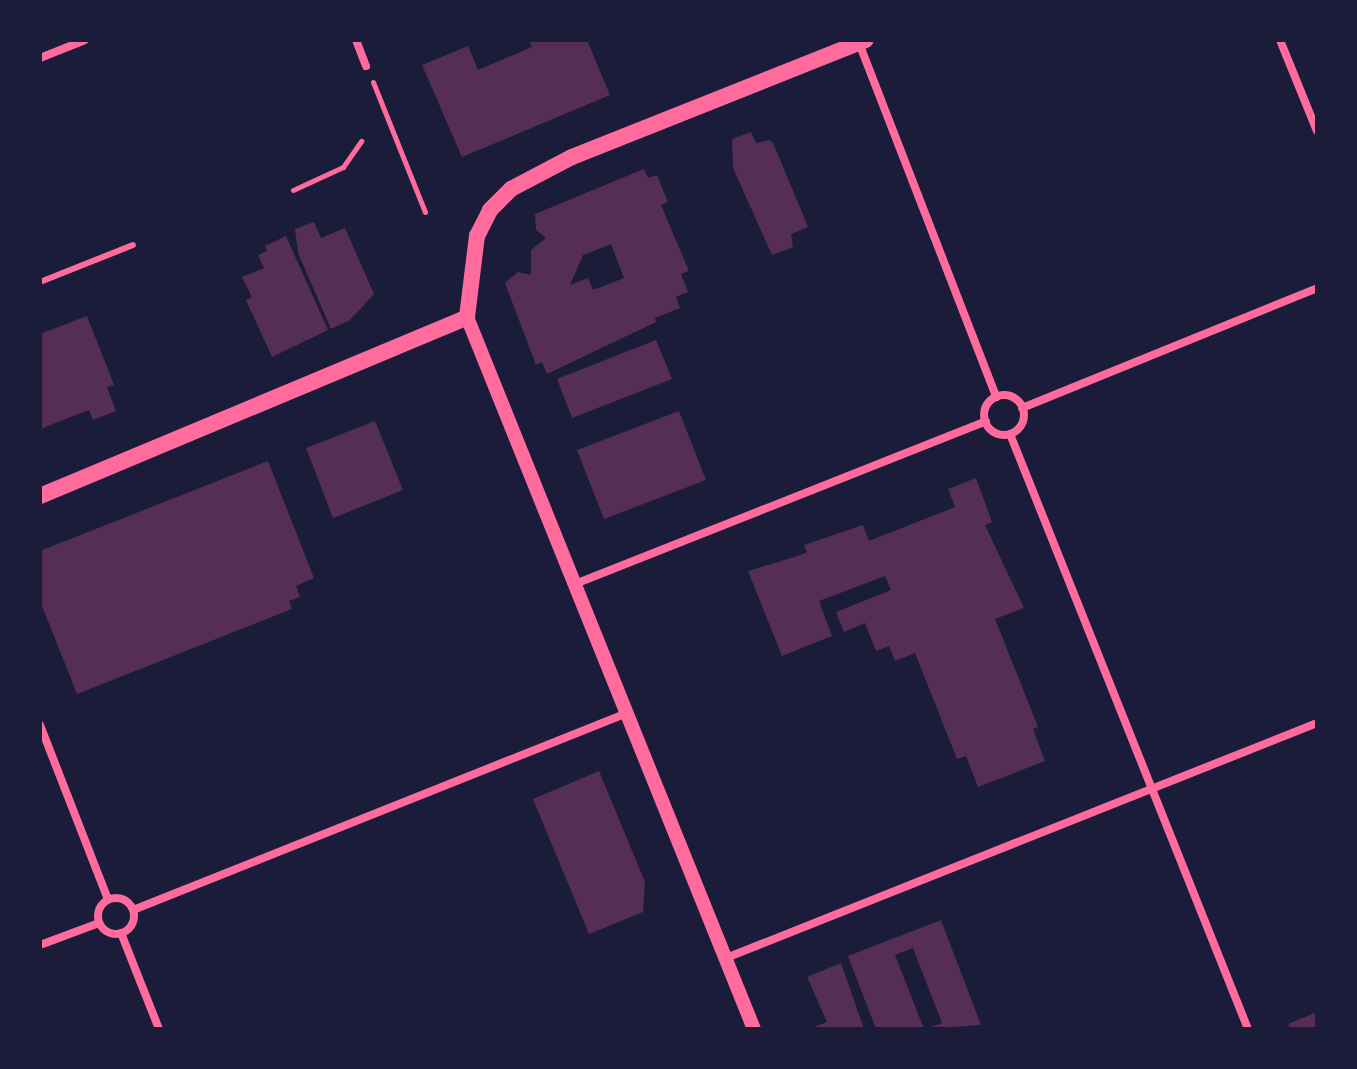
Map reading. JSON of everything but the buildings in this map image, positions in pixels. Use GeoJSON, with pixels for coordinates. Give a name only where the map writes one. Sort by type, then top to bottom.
{"type":"FeatureCollection","features":[{"type":"Feature","properties":{"kind":"main road"},"geometry":{"type":"LineString","coordinates":[[40,496],[467,317],[477,236],[490,210],[511,189],[572,157],[863,42]]}},
{"type":"Feature","properties":{"kind":"street"},"geometry":{"type":"LineString","coordinates":[[40,58],[85,40]]}},
{"type":"Feature","properties":{"kind":"street"},"geometry":{"type":"LineString","coordinates":[[356,40],[366,66]]}},
{"type":"Feature","properties":{"kind":"street"},"geometry":{"type":"LineString","coordinates":[[1280,40],[1317,131]]}},
{"type":"Feature","properties":{"kind":"street"},"geometry":{"type":"LineString","coordinates":[[863,42],[996,397]]}},
{"type":"Feature","properties":{"kind":"street"},"geometry":{"type":"LineString","coordinates":[[1022,408],[1317,288]]}},
{"type":"Feature","properties":{"kind":"street"},"geometry":{"type":"LineString","coordinates":[[467,317],[754,1029]]}},
{"type":"Feature","properties":{"kind":"street"},"geometry":{"type":"LineString","coordinates":[[996,397],[1012,397],[1022,408],[1022,423],[1010,434],[996,433],[986,421],[985,410],[996,397]]}},
{"type":"Feature","properties":{"kind":"street"},"geometry":{"type":"LineString","coordinates":[[575,584],[986,421]]}},
{"type":"Feature","properties":{"kind":"street"},"geometry":{"type":"LineString","coordinates":[[1010,434],[1248,1029]]}},
{"type":"Feature","properties":{"kind":"street"},"geometry":{"type":"LineString","coordinates":[[133,910],[627,713]]}},
{"type":"Feature","properties":{"kind":"street"},"geometry":{"type":"LineString","coordinates":[[726,958],[1317,723]]}},
{"type":"Feature","properties":{"kind":"street"},"geometry":{"type":"LineString","coordinates":[[40,725],[108,899]]}},
{"type":"Feature","properties":{"kind":"street"},"geometry":{"type":"LineString","coordinates":[[108,899],[123,899],[133,910],[131,926],[121,933],[109,933],[99,923],[99,909],[108,899]]}},
{"type":"Feature","properties":{"kind":"street"},"geometry":{"type":"LineString","coordinates":[[40,945],[99,923]]}},
{"type":"Feature","properties":{"kind":"street"},"geometry":{"type":"LineString","coordinates":[[121,933],[159,1029]]}},
{"type":"Feature","properties":{"kind":"lane"},"geometry":{"type":"LineString","coordinates":[[40,282],[133,245]]}},
{"type":"Feature","properties":{"kind":"path"},"geometry":{"type":"LineString","coordinates":[[373,82],[425,212]]}},
{"type":"Feature","properties":{"kind":"path"},"geometry":{"type":"LineString","coordinates":[[293,190],[343,167],[361,141]]}}]}
